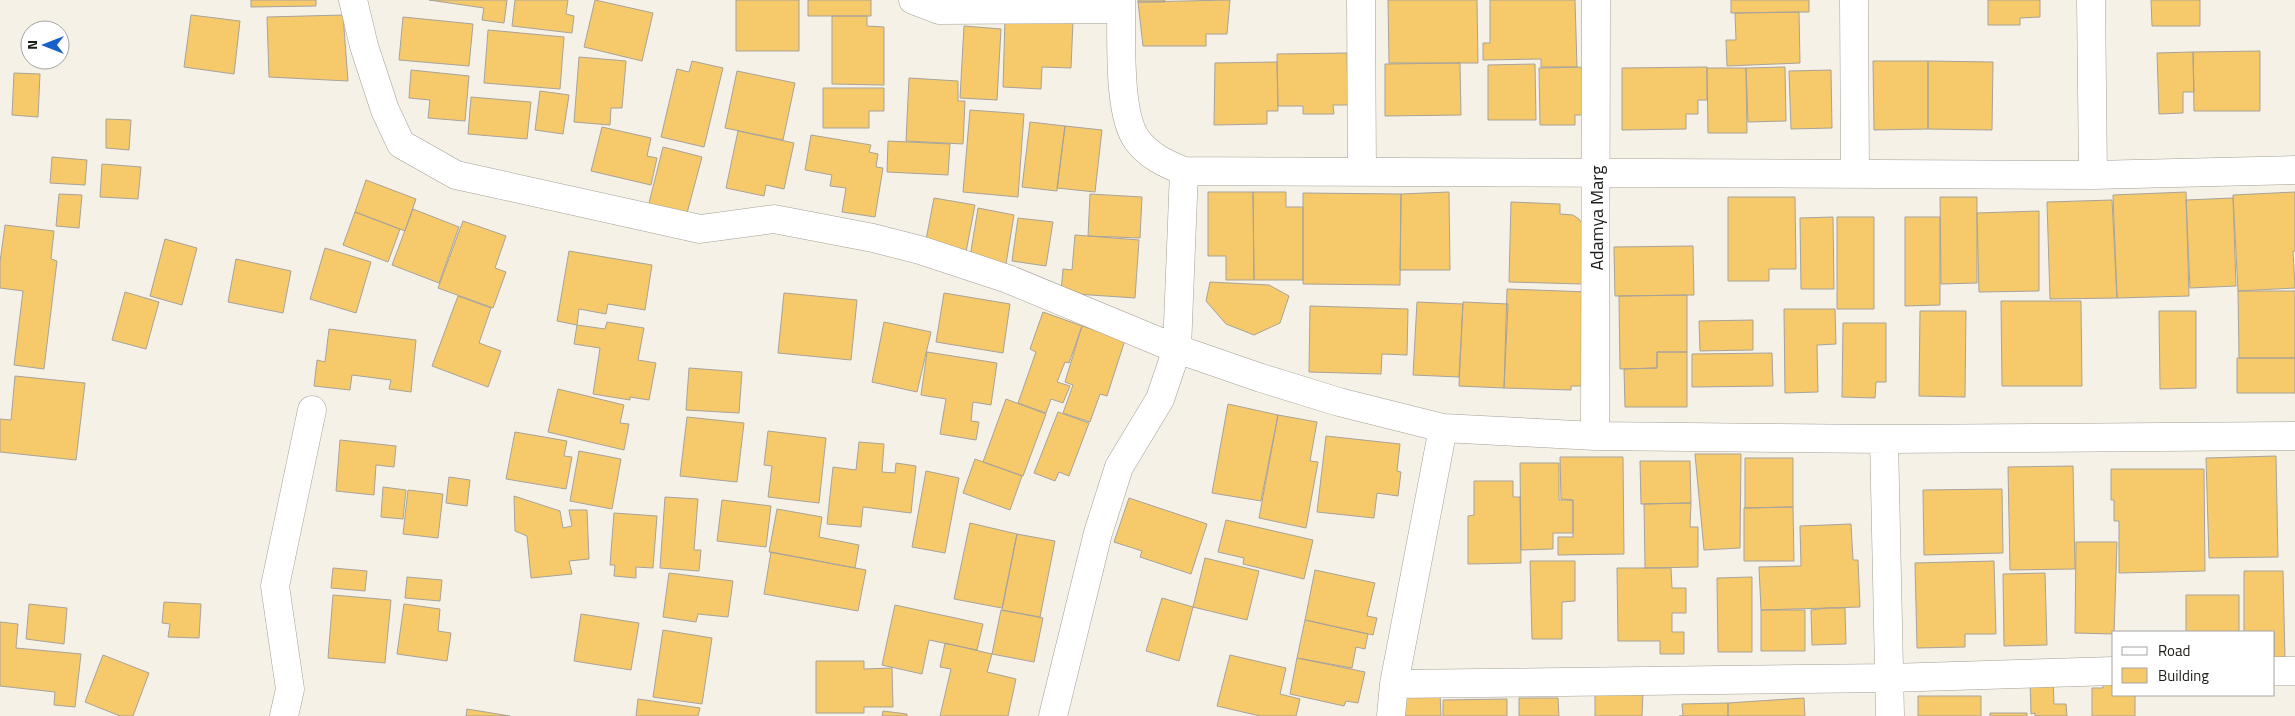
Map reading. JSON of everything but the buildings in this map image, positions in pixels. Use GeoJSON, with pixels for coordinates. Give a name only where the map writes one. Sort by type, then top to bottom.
{"type":"FeatureCollection","features":[{"type":"Feature","properties":{"kind":"street"},"geometry":{"type":"LineString","coordinates":[[353,0],[364,46],[385,110],[401,144],[456,175],[700,230],[774,219],[872,238],[920,250],[1008,279],[1177,349],[1261,378],[1339,402],[1443,428],[1595,436],[1884,439],[2295,436]]}},
{"type":"Feature","properties":{"kind":"street"},"geometry":{"type":"LineString","coordinates":[[914,0],[939,10],[1121,5],[1125,108],[1130,124],[1136,139],[1160,161],[1184,171],[2093,175],[2295,170]]}},
{"type":"Feature","properties":{"kind":"street"},"geometry":{"type":"LineString","coordinates":[[1361,0],[1362,171]]}},
{"type":"Feature","properties":{"kind":"street","name":"Adamya Marg"},"geometry":{"type":"LineString","coordinates":[[1595,436],[1596,0]]}},
{"type":"Feature","properties":{"kind":"street"},"geometry":{"type":"LineString","coordinates":[[1854,0],[1854,174]]}},
{"type":"Feature","properties":{"kind":"street"},"geometry":{"type":"LineString","coordinates":[[2091,0],[2093,175]]}},
{"type":"Feature","properties":{"kind":"street"},"geometry":{"type":"LineString","coordinates":[[1053,716],[1098,533],[1119,467],[1160,399],[1177,349],[1184,171]]}},
{"type":"Feature","properties":{"kind":"street"},"geometry":{"type":"LineString","coordinates":[[284,716],[290,689],[275,586],[312,410]]}},
{"type":"Feature","properties":{"kind":"street"},"geometry":{"type":"LineString","coordinates":[[1391,716],[1394,684],[1443,428]]}},
{"type":"Feature","properties":{"kind":"street"},"geometry":{"type":"LineString","coordinates":[[1884,439],[1890,716]]}},
{"type":"Feature","properties":{"kind":"street"},"geometry":{"type":"LineString","coordinates":[[1394,684],[1890,678],[2112,671]]}},
{"type":"Feature","properties":{"kind":"street"},"geometry":{"type":"LineString","coordinates":[[2275,671],[2295,671]]}}]}
